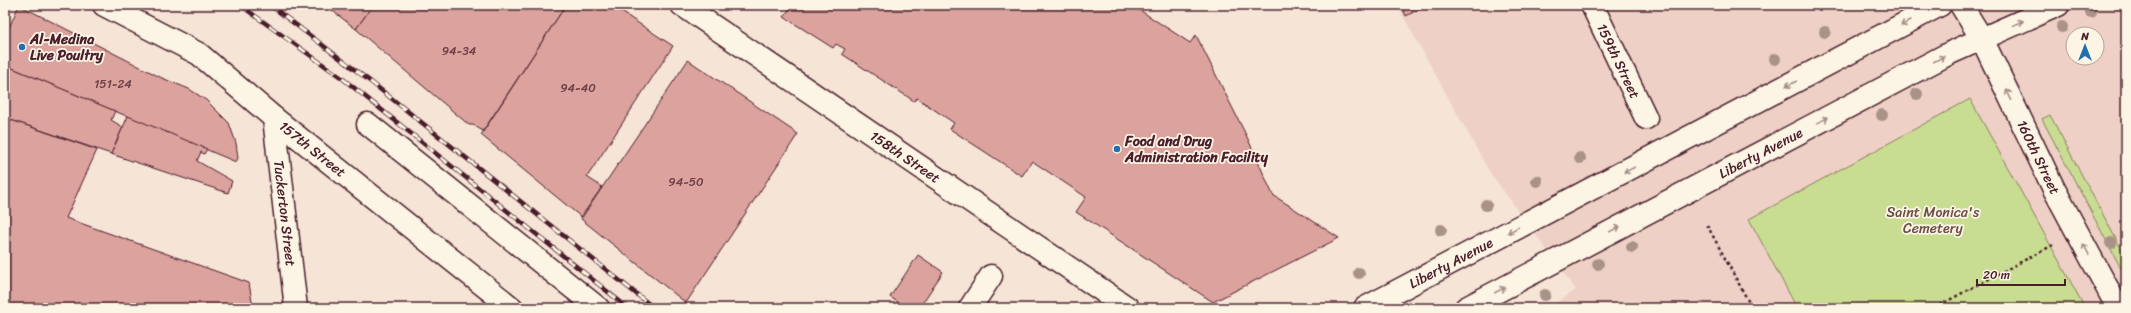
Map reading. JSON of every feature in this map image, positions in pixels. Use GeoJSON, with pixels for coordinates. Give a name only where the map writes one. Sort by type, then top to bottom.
{"type":"FeatureCollection","features":[{"type":"Feature","properties":{"kind":"street","name":"157th Street"},"geometry":{"type":"LineString","coordinates":[[104,5],[199,54],[274,118],[512,308]]}},
{"type":"Feature","properties":{"kind":"street","name":"158th Street"},"geometry":{"type":"LineString","coordinates":[[682,5],[1128,308]]}},
{"type":"Feature","properties":{"kind":"street","name":"159th Street"},"geometry":{"type":"LineString","coordinates":[[1592,5],[1646,118]]}},
{"type":"Feature","properties":{"kind":"street","name":"Liberty Avenue"},"geometry":{"type":"LineString","coordinates":[[1366,308],[1940,5]]}},
{"type":"Feature","properties":{"kind":"street","name":"160th Street"},"geometry":{"type":"LineString","coordinates":[[1961,5],[1982,39],[2054,190],[2118,308]]}},
{"type":"Feature","properties":{"kind":"street","name":"Liberty Avenue"},"geometry":{"type":"LineString","coordinates":[[1466,308],[1915,72],[1982,39],[2058,5]]}},
{"type":"Feature","properties":{"kind":"street","name":"Tuckerton Street"},"geometry":{"type":"LineString","coordinates":[[274,118],[296,308]]}},
{"type":"Feature","properties":{"kind":"street"},"geometry":{"type":"LineString","coordinates":[[368,124],[598,308]]}},
{"type":"Feature","properties":{"kind":"street"},"geometry":{"type":"LineString","coordinates":[[970,308],[991,276]]}},
{"type":"Feature","properties":{"kind":"path"},"geometry":{"type":"LineString","coordinates":[[1707,225],[1752,308]]}},
{"type":"Feature","properties":{"kind":"path"},"geometry":{"type":"LineString","coordinates":[[1934,308],[2058,243]]}},
{"type":"Feature","properties":{"kind":"shaded area"},"geometry":{"type":"Polygon","coordinates":[[[1397,5],[2126,5],[2126,308],[1548,308],[1576,290],[1489,171],[1397,5]]]}},
{"type":"Feature","properties":{"kind":"green space","name":"Saint Monica's Cemetery"},"geometry":{"type":"Polygon","coordinates":[[[1970,99],[2085,308],[1797,308],[1749,219],[1970,99]]]}},
{"type":"Feature","properties":{"kind":"green space"},"geometry":{"type":"Polygon","coordinates":[[[2050,115],[2126,258],[2126,278],[2042,119],[2050,115]]]}},
{"type":"Feature","properties":{"kind":"building"},"geometry":{"type":"Polygon","coordinates":[[[19,5],[162,78],[189,89],[206,100],[229,123],[236,143],[238,158],[236,162],[5,65],[5,37],[19,5]]]}},
{"type":"Feature","properties":{"kind":"building"},"geometry":{"type":"Polygon","coordinates":[[[325,5],[373,5],[356,29],[325,5]]]}},
{"type":"Feature","properties":{"kind":"building"},"geometry":{"type":"Polygon","coordinates":[[[373,5],[566,5],[483,131],[473,125],[469,125],[356,29],[373,5]]]}},
{"type":"Feature","properties":{"kind":"building"},"geometry":{"type":"Polygon","coordinates":[[[566,5],[611,5],[673,46],[587,177],[602,187],[581,217],[481,135],[566,5]]]}},
{"type":"Feature","properties":{"kind":"building","name":"Food and Drug Administration Facility"},"geometry":{"type":"Polygon","coordinates":[[[792,5],[1136,5],[1135,7],[1190,43],[1196,35],[1247,137],[1273,195],[1339,238],[1213,302],[1076,212],[1086,197],[1032,161],[1022,176],[950,129],[954,123],[917,98],[914,101],[842,54],[845,49],[836,44],[833,48],[784,17],[792,5]]]}},
{"type":"Feature","properties":{"kind":"building"},"geometry":{"type":"Polygon","coordinates":[[[1401,5],[1427,5],[1406,16],[1401,5]]]}},
{"type":"Feature","properties":{"kind":"building"},"geometry":{"type":"Polygon","coordinates":[[[688,60],[798,134],[686,303],[581,219],[688,60]]]}},
{"type":"Feature","properties":{"kind":"building"},"geometry":{"type":"Polygon","coordinates":[[[5,65],[115,111],[111,120],[123,127],[111,154],[5,118],[5,65]]]}},
{"type":"Feature","properties":{"kind":"building"},"geometry":{"type":"Polygon","coordinates":[[[128,116],[207,149],[204,154],[201,152],[197,161],[232,181],[228,193],[111,154],[128,116]]]}},
{"type":"Feature","properties":{"kind":"building"},"geometry":{"type":"Polygon","coordinates":[[[5,118],[97,150],[66,218],[249,283],[253,308],[5,308],[5,118]]]}},
{"type":"Feature","properties":{"kind":"building"},"geometry":{"type":"Polygon","coordinates":[[[918,255],[943,272],[919,308],[907,308],[890,297],[918,255]]]}},
{"type":"Feature","properties":{"kind":"railway"},"geometry":{"type":"LineString","coordinates":[[240,5],[342,78],[628,308]]}},
{"type":"Feature","properties":{"kind":"railway"},"geometry":{"type":"LineString","coordinates":[[270,5],[371,82],[654,308]]}},
{"type":"Feature","properties":{"kind":"place","name":"Al-Medina Live Poultry"},"geometry":{"type":"Point","coordinates":[22,47]}},
{"type":"Feature","properties":{"kind":"place","name":"Food and Drug Administration Facility"},"geometry":{"type":"Point","coordinates":[1117,149]}}]}
